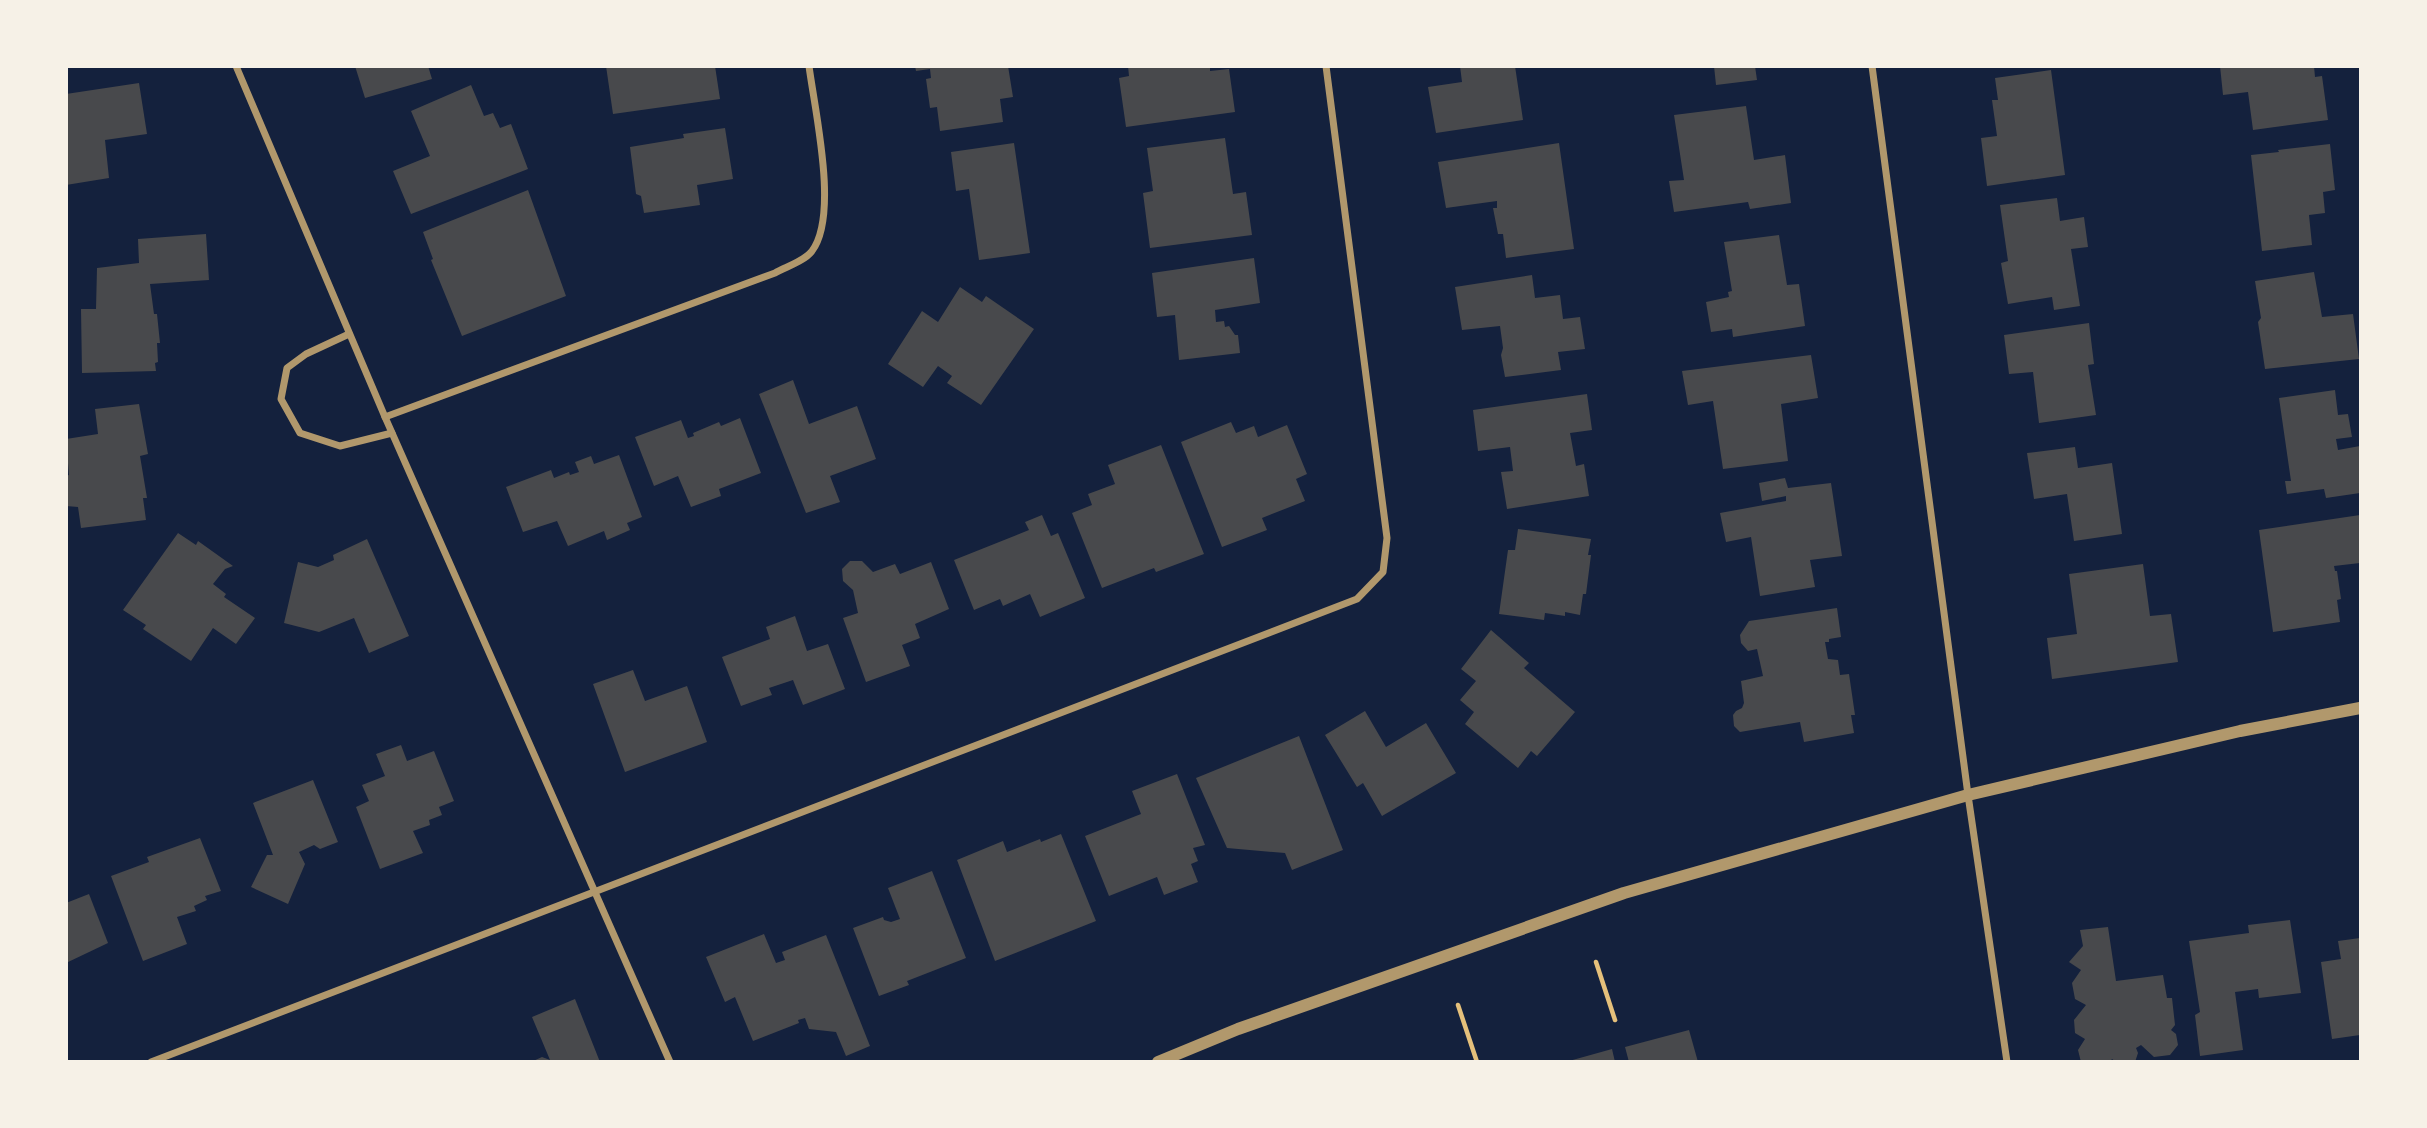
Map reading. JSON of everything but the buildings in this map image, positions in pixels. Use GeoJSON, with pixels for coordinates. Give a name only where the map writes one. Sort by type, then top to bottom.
{"type":"FeatureCollection","features":[{"type":"Feature","properties":{"kind":"street"},"geometry":{"type":"LineString","coordinates":[[236,66],[384,417],[670,1062]]}},
{"type":"Feature","properties":{"kind":"street"},"geometry":{"type":"LineString","coordinates":[[384,417],[775,273],[811,253],[824,226],[826,194],[809,66]]}},
{"type":"Feature","properties":{"kind":"street"},"geometry":{"type":"LineString","coordinates":[[151,1062],[1357,599],[1383,572],[1387,538],[1326,66]]}},
{"type":"Feature","properties":{"kind":"street"},"geometry":{"type":"LineString","coordinates":[[1872,66],[1968,795],[2007,1062]]}},
{"type":"Feature","properties":{"kind":"street"},"geometry":{"type":"LineString","coordinates":[[349,334],[306,354],[288,368],[281,399],[300,433],[340,446],[392,433]]}},
{"type":"Feature","properties":{"kind":"street"},"geometry":{"type":"LineString","coordinates":[[1158,1062],[1238,1029],[1624,893],[1968,795],[2240,731],[2361,708]]}},
{"type":"Feature","properties":{"kind":"path"},"geometry":{"type":"LineString","coordinates":[[1596,962],[1615,1020]]}},
{"type":"Feature","properties":{"kind":"path"},"geometry":{"type":"LineString","coordinates":[[1458,1005],[1477,1062]]}}]}
